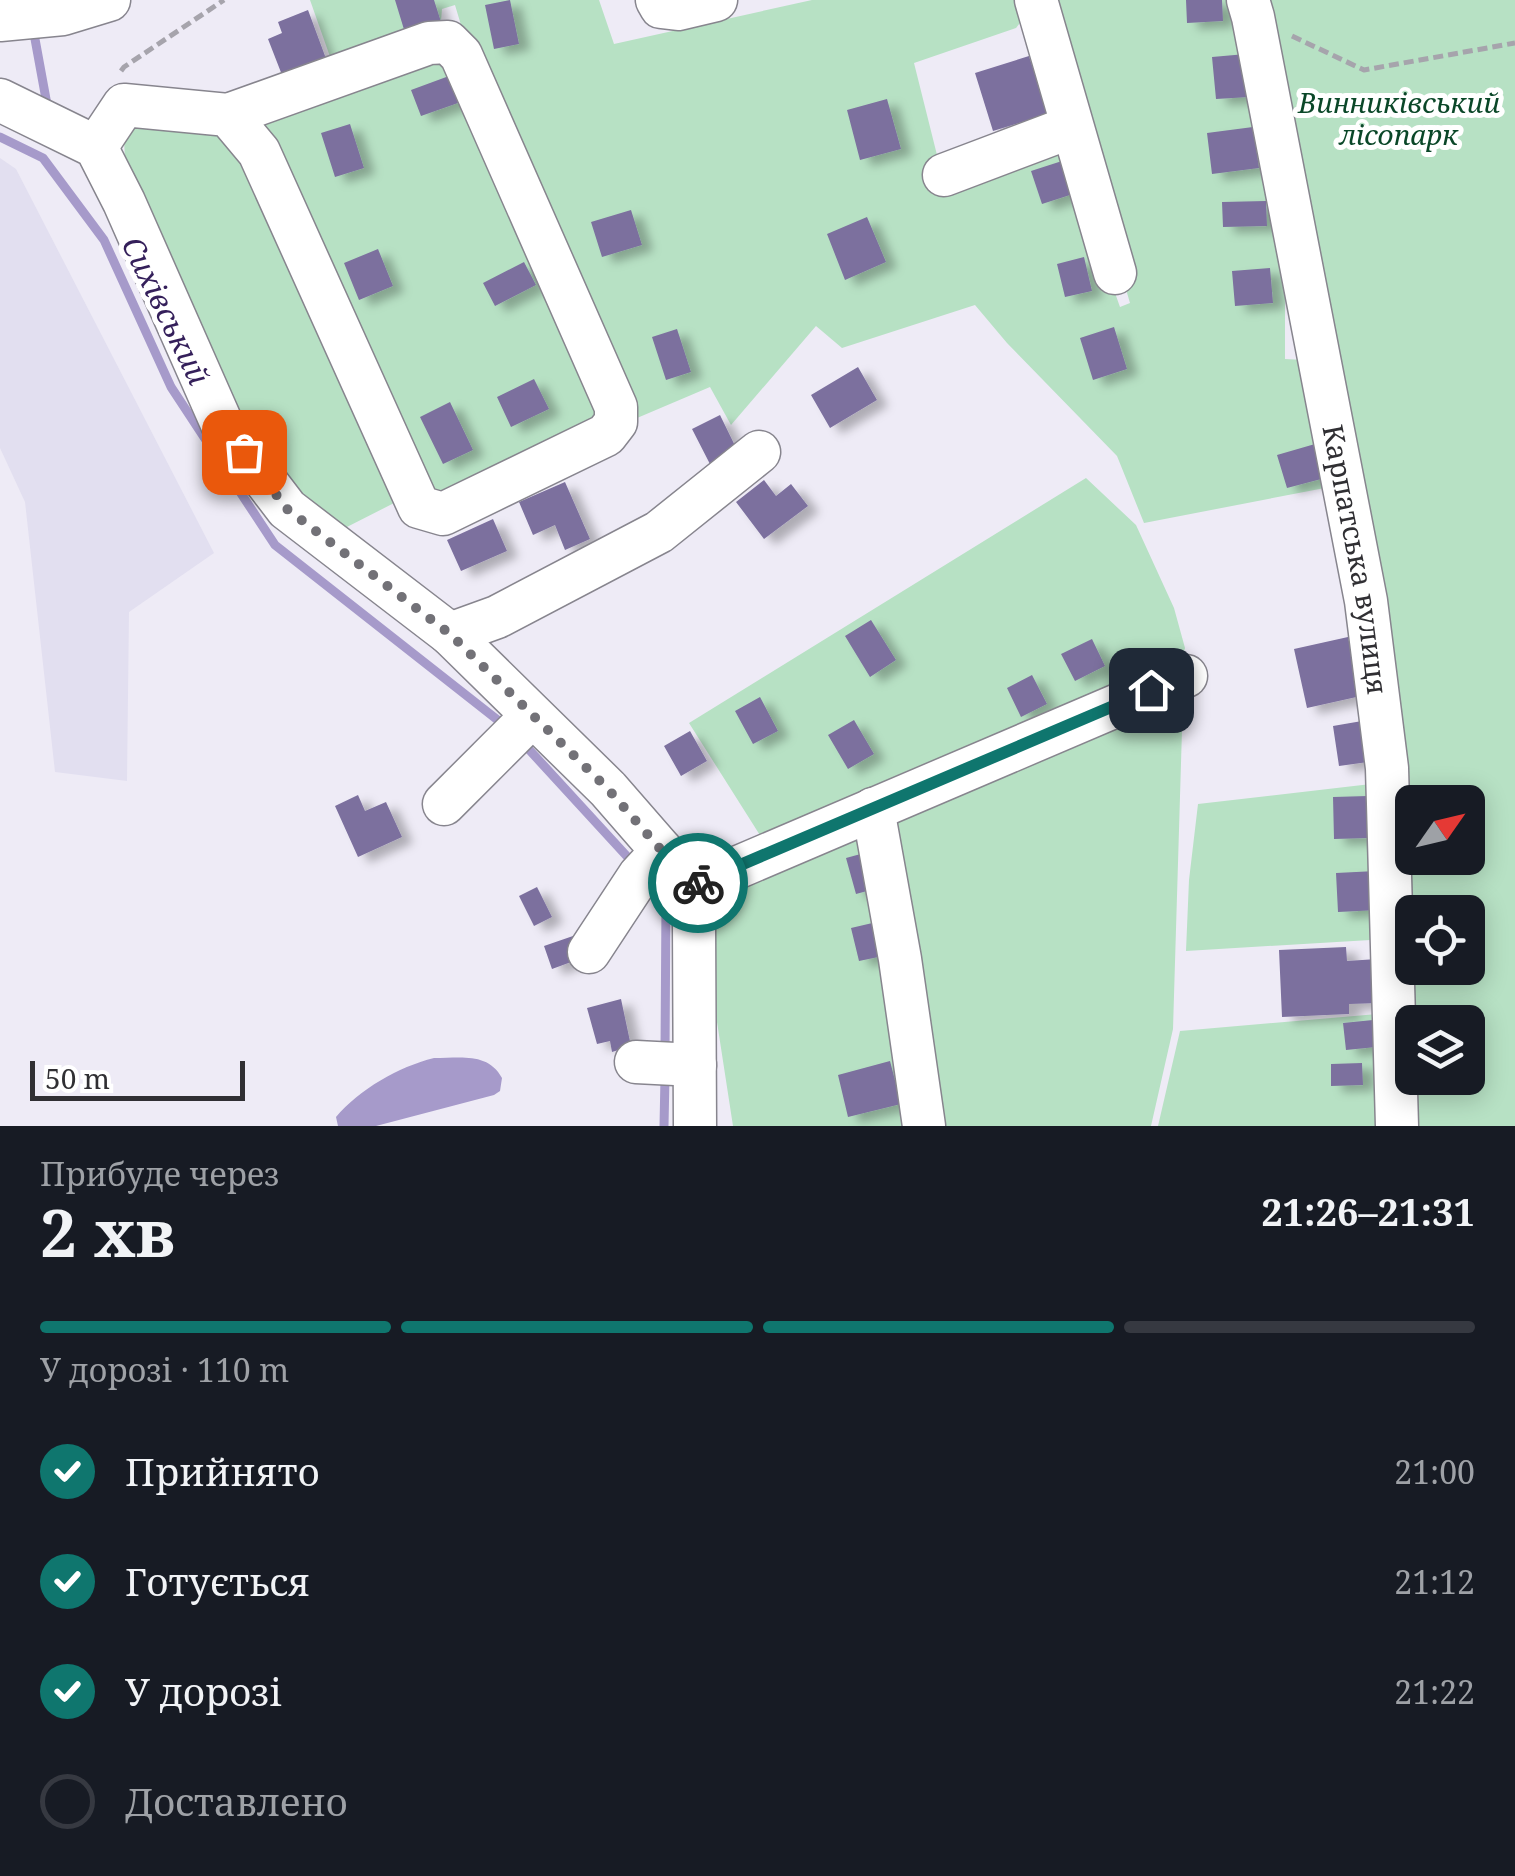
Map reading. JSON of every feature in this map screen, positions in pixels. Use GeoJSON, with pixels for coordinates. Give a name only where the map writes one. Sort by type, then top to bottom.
{"type":"FeatureCollection","features":[{"type":"Feature","properties":{"kind":"street"},"geometry":{"type":"LineString","coordinates":[[0,20],[63,14],[109,0]]}},
{"type":"Feature","properties":{"kind":"street"},"geometry":{"type":"LineString","coordinates":[[657,0],[661,8],[678,9],[716,0]]}},
{"type":"Feature","properties":{"kind":"street"},"geometry":{"type":"LineString","coordinates":[[1036,0],[1115,273]]}},
{"type":"Feature","properties":{"kind":"street","name":"Карпатська вулиця"},"geometry":{"type":"LineString","coordinates":[[1251,9],[1366,601],[1387,768],[1397,1126]]}},
{"type":"Feature","properties":{"kind":"street"},"geometry":{"type":"LineString","coordinates":[[228,115],[259,152],[419,508],[443,514],[606,435],[616,422],[616,407],[461,55],[448,42],[430,43],[228,115],[124,106],[105,134],[124,202],[222,424],[287,509],[450,634],[608,789],[649,866],[687,888],[694,924],[665,1063],[695,1126]]}},
{"type":"Feature","properties":{"kind":"street"},"geometry":{"type":"LineString","coordinates":[[0,100],[105,134]]}},
{"type":"Feature","properties":{"kind":"street"},"geometry":{"type":"LineString","coordinates":[[944,175],[1071,127]]}},
{"type":"Feature","properties":{"kind":"street"},"geometry":{"type":"LineString","coordinates":[[450,634],[496,617],[659,532],[759,452]]}},
{"type":"Feature","properties":{"kind":"street"},"geometry":{"type":"LineString","coordinates":[[687,888],[1186,676]]}},
{"type":"Feature","properties":{"kind":"street"},"geometry":{"type":"LineString","coordinates":[[444,804],[532,716]]}},
{"type":"Feature","properties":{"kind":"street"},"geometry":{"type":"LineString","coordinates":[[874,809],[924,1126]]}},
{"type":"Feature","properties":{"kind":"street"},"geometry":{"type":"LineString","coordinates":[[589,952],[649,866]]}},
{"type":"Feature","properties":{"kind":"path"},"geometry":{"type":"LineString","coordinates":[[105,134],[110,86],[124,67],[224,0]]}},
{"type":"Feature","properties":{"kind":"path"},"geometry":{"type":"LineString","coordinates":[[1251,9],[1364,70],[1515,43]]}},
{"type":"Feature","properties":{"kind":"shaded area"},"geometry":{"type":"Polygon","coordinates":[[[0,158],[16,169],[214,553],[129,612],[127,781],[55,772],[25,502],[0,448],[0,158]]]}},
{"type":"Feature","properties":{"kind":"shaded area"},"geometry":{"type":"Polygon","coordinates":[[[434,1058],[473,1058],[489,1064],[502,1078],[500,1091],[376,1126],[338,1126],[336,1117],[368,1088],[434,1058]]]}},
{"type":"Feature","properties":{"kind":"green space"},"geometry":{"type":"Polygon","coordinates":[[[310,0],[599,0],[614,44],[812,0],[1019,0],[1023,19],[1016,28],[914,63],[943,179],[1060,138],[1120,307],[1130,303],[1058,58],[1048,0],[1238,0],[1285,259],[1285,359],[1304,360],[1330,487],[1144,523],[1117,456],[975,305],[842,348],[816,326],[731,425],[710,387],[630,421],[470,55],[455,5],[442,9],[440,33],[334,68],[310,0]]]}},
{"type":"Feature","properties":{"kind":"green space","name":"Винниківський лісопарк"},"geometry":{"type":"Polygon","coordinates":[[[1256,0],[1515,0],[1515,1126],[1407,1126],[1407,1095],[1485,1095],[1485,1005],[1405,1005],[1405,985],[1485,985],[1485,895],[1395,895],[1395,906],[1256,0]]]}},
{"type":"Feature","properties":{"kind":"green space"},"geometry":{"type":"Polygon","coordinates":[[[444,51],[611,421],[430,503],[251,117],[444,51]]]}},
{"type":"Feature","properties":{"kind":"green space"},"geometry":{"type":"Polygon","coordinates":[[[123,118],[218,127],[233,146],[400,500],[341,530],[301,501],[252,439],[125,160],[123,118]]]}},
{"type":"Feature","properties":{"kind":"green space"},"geometry":{"type":"Polygon","coordinates":[[[1086,478],[1136,525],[1174,608],[1185,648],[1181,662],[763,840],[689,723],[1086,478]]]}},
{"type":"Feature","properties":{"kind":"green space"},"geometry":{"type":"Polygon","coordinates":[[[1183,697],[1173,1029],[1151,1126],[938,1126],[889,816],[1183,697]]]}},
{"type":"Feature","properties":{"kind":"green space"},"geometry":{"type":"Polygon","coordinates":[[[1371,784],[1387,939],[1186,951],[1198,804],[1371,784]]]}},
{"type":"Feature","properties":{"kind":"green space"},"geometry":{"type":"Polygon","coordinates":[[[866,825],[913,1126],[733,1126],[715,1009],[716,947],[711,887],[866,825]]]}},
{"type":"Feature","properties":{"kind":"green space"},"geometry":{"type":"Polygon","coordinates":[[[1389,1013],[1389,1126],[1158,1126],[1180,1031],[1389,1013]]]}},
{"type":"Feature","properties":{"kind":"building"},"geometry":{"type":"Polygon","coordinates":[[[395,0],[434,0],[442,25],[406,36],[395,0]]]}},
{"type":"Feature","properties":{"kind":"building"},"geometry":{"type":"Polygon","coordinates":[[[510,0],[519,44],[494,49],[485,5],[510,0]]]}},
{"type":"Feature","properties":{"kind":"building"},"geometry":{"type":"Polygon","coordinates":[[[1186,0],[1222,0],[1223,21],[1187,23],[1186,0]]]}},
{"type":"Feature","properties":{"kind":"building"},"geometry":{"type":"Polygon","coordinates":[[[308,10],[328,64],[282,75],[268,39],[282,33],[278,22],[308,10]]]}},
{"type":"Feature","properties":{"kind":"building"},"geometry":{"type":"Polygon","coordinates":[[[1246,54],[1249,97],[1216,99],[1212,57],[1246,54]]]}},
{"type":"Feature","properties":{"kind":"building"},"geometry":{"type":"Polygon","coordinates":[[[1029,56],[1048,114],[993,131],[975,73],[1029,56]]]}},
{"type":"Feature","properties":{"kind":"building"},"geometry":{"type":"Polygon","coordinates":[[[449,76],[458,103],[421,116],[411,90],[449,76]]]}},
{"type":"Feature","properties":{"kind":"building"},"geometry":{"type":"Polygon","coordinates":[[[887,99],[901,149],[860,160],[847,110],[887,99]]]}},
{"type":"Feature","properties":{"kind":"building"},"geometry":{"type":"Polygon","coordinates":[[[350,124],[364,168],[335,177],[321,133],[350,124]]]}},
{"type":"Feature","properties":{"kind":"building"},"geometry":{"type":"Polygon","coordinates":[[[1253,127],[1259,168],[1212,174],[1207,133],[1253,127]]]}},
{"type":"Feature","properties":{"kind":"building"},"geometry":{"type":"Polygon","coordinates":[[[1062,161],[1073,194],[1042,204],[1031,171],[1062,161]]]}},
{"type":"Feature","properties":{"kind":"building"},"geometry":{"type":"Polygon","coordinates":[[[1266,201],[1267,226],[1223,227],[1222,202],[1266,201]]]}},
{"type":"Feature","properties":{"kind":"building"},"geometry":{"type":"Polygon","coordinates":[[[631,210],[642,245],[602,257],[591,222],[631,210]]]}},
{"type":"Feature","properties":{"kind":"building"},"geometry":{"type":"Polygon","coordinates":[[[867,217],[886,262],[845,280],[827,234],[867,217]]]}},
{"type":"Feature","properties":{"kind":"building"},"geometry":{"type":"Polygon","coordinates":[[[378,249],[393,286],[359,300],[344,263],[378,249]]]}},
{"type":"Feature","properties":{"kind":"building"},"geometry":{"type":"Polygon","coordinates":[[[1084,257],[1092,291],[1065,297],[1057,264],[1084,257]]]}},
{"type":"Feature","properties":{"kind":"building"},"geometry":{"type":"Polygon","coordinates":[[[524,262],[536,285],[495,306],[483,283],[524,262]]]}},
{"type":"Feature","properties":{"kind":"building"},"geometry":{"type":"Polygon","coordinates":[[[1270,268],[1273,303],[1235,306],[1232,271],[1270,268]]]}},
{"type":"Feature","properties":{"kind":"building"},"geometry":{"type":"Polygon","coordinates":[[[1114,327],[1127,369],[1093,380],[1080,338],[1114,327]]]}},
{"type":"Feature","properties":{"kind":"building"},"geometry":{"type":"Polygon","coordinates":[[[677,329],[691,372],[666,380],[652,337],[677,329]]]}},
{"type":"Feature","properties":{"kind":"building"},"geometry":{"type":"Polygon","coordinates":[[[858,367],[877,400],[830,428],[811,395],[858,367]]]}},
{"type":"Feature","properties":{"kind":"building"},"geometry":{"type":"Polygon","coordinates":[[[534,379],[549,409],[511,427],[497,397],[534,379]]]}},
{"type":"Feature","properties":{"kind":"building"},"geometry":{"type":"Polygon","coordinates":[[[450,402],[473,450],[443,464],[420,417],[450,402]]]}},
{"type":"Feature","properties":{"kind":"building"},"geometry":{"type":"Polygon","coordinates":[[[720,415],[739,454],[712,468],[692,429],[720,415]]]}},
{"type":"Feature","properties":{"kind":"building"},"geometry":{"type":"Polygon","coordinates":[[[1315,444],[1325,478],[1287,488],[1277,455],[1315,444]]]}},
{"type":"Feature","properties":{"kind":"building"},"geometry":{"type":"Polygon","coordinates":[[[764,480],[776,496],[791,484],[808,506],[764,539],[736,502],[764,480]]]}},
{"type":"Feature","properties":{"kind":"building"},"geometry":{"type":"Polygon","coordinates":[[[565,482],[590,539],[565,550],[555,525],[533,535],[519,502],[565,482]]]}},
{"type":"Feature","properties":{"kind":"building"},"geometry":{"type":"Polygon","coordinates":[[[493,519],[507,551],[461,571],[447,540],[493,519]]]}},
{"type":"Feature","properties":{"kind":"building"},"geometry":{"type":"Polygon","coordinates":[[[871,620],[896,660],[870,677],[845,636],[871,620]]]}},
{"type":"Feature","properties":{"kind":"building"},"geometry":{"type":"Polygon","coordinates":[[[1348,637],[1361,696],[1307,708],[1294,649],[1348,637]]]}},
{"type":"Feature","properties":{"kind":"building"},"geometry":{"type":"Polygon","coordinates":[[[1092,639],[1105,666],[1075,681],[1061,654],[1092,639]]]}},
{"type":"Feature","properties":{"kind":"building"},"geometry":{"type":"Polygon","coordinates":[[[1032,675],[1047,704],[1021,717],[1007,688],[1032,675]]]}},
{"type":"Feature","properties":{"kind":"building"},"geometry":{"type":"Polygon","coordinates":[[[760,697],[778,731],[753,744],[735,711],[760,697]]]}},
{"type":"Feature","properties":{"kind":"building"},"geometry":{"type":"Polygon","coordinates":[[[854,720],[874,754],[848,769],[828,735],[854,720]]]}},
{"type":"Feature","properties":{"kind":"building"},"geometry":{"type":"Polygon","coordinates":[[[1362,721],[1368,762],[1339,766],[1333,726],[1362,721]]]}},
{"type":"Feature","properties":{"kind":"building"},"geometry":{"type":"Polygon","coordinates":[[[690,731],[707,761],[681,776],[664,746],[690,731]]]}},
{"type":"Feature","properties":{"kind":"building"},"geometry":{"type":"Polygon","coordinates":[[[358,795],[365,811],[386,802],[402,837],[358,857],[335,806],[358,795]]]}},
{"type":"Feature","properties":{"kind":"building"},"geometry":{"type":"Polygon","coordinates":[[[1368,796],[1368,838],[1334,839],[1333,797],[1368,796]]]}},
{"type":"Feature","properties":{"kind":"building"},"geometry":{"type":"Polygon","coordinates":[[[868,852],[878,888],[856,894],[846,858],[868,852]]]}},
{"type":"Feature","properties":{"kind":"building"},"geometry":{"type":"Polygon","coordinates":[[[1376,871],[1378,910],[1338,912],[1336,873],[1376,871]]]}},
{"type":"Feature","properties":{"kind":"building"},"geometry":{"type":"Polygon","coordinates":[[[537,887],[552,917],[534,926],[519,896],[537,887]]]}},
{"type":"Feature","properties":{"kind":"building"},"geometry":{"type":"Polygon","coordinates":[[[881,921],[888,955],[859,961],[851,928],[881,921]]]}},
{"type":"Feature","properties":{"kind":"building"},"geometry":{"type":"Polygon","coordinates":[[[573,936],[582,958],[552,969],[544,946],[573,936]]]}},
{"type":"Feature","properties":{"kind":"building"},"geometry":{"type":"Polygon","coordinates":[[[1346,947],[1347,961],[1377,959],[1379,1003],[1349,1004],[1349,1014],[1282,1017],[1279,950],[1346,947]]]}},
{"type":"Feature","properties":{"kind":"building"},"geometry":{"type":"Polygon","coordinates":[[[621,999],[631,1046],[612,1052],[610,1041],[597,1044],[587,1008],[621,999]]]}},
{"type":"Feature","properties":{"kind":"building"},"geometry":{"type":"Polygon","coordinates":[[[1373,1020],[1376,1047],[1346,1050],[1343,1023],[1373,1020]]]}},
{"type":"Feature","properties":{"kind":"building"},"geometry":{"type":"Polygon","coordinates":[[[890,1061],[901,1104],[848,1117],[838,1075],[890,1061]]]}},
{"type":"Feature","properties":{"kind":"building"},"geometry":{"type":"Polygon","coordinates":[[[1362,1063],[1363,1085],[1331,1086],[1331,1064],[1362,1063]]]}},
{"type":"Feature","properties":{"kind":"waterway"},"geometry":{"type":"LineString","coordinates":[[35,39],[48,110]]}},
{"type":"Feature","properties":{"kind":"waterway","name":"Сихівський"},"geometry":{"type":"LineString","coordinates":[[0,137],[43,158],[104,240],[171,387],[275,545],[504,725]]}},
{"type":"Feature","properties":{"kind":"waterway","name":"Сихівський"},"geometry":{"type":"LineString","coordinates":[[523,743],[634,864]]}},
{"type":"Feature","properties":{"kind":"waterway","name":"Сихівський"},"geometry":{"type":"LineString","coordinates":[[651,883],[666,900],[665,1052]]}},
{"type":"Feature","properties":{"kind":"waterway","name":"Сихівський"},"geometry":{"type":"LineString","coordinates":[[664,1126],[665,1077]]}},
{"type":"Feature","properties":{"kind":"way so far"},"geometry":{"type":"LineString","coordinates":[[244,452],[287,509],[450,634],[608,789],[662,851],[687,888],[698,883]]}},
{"type":"Feature","properties":{"kind":"route"},"geometry":{"type":"LineString","coordinates":[[698,883],[1151,690]]}}]}
